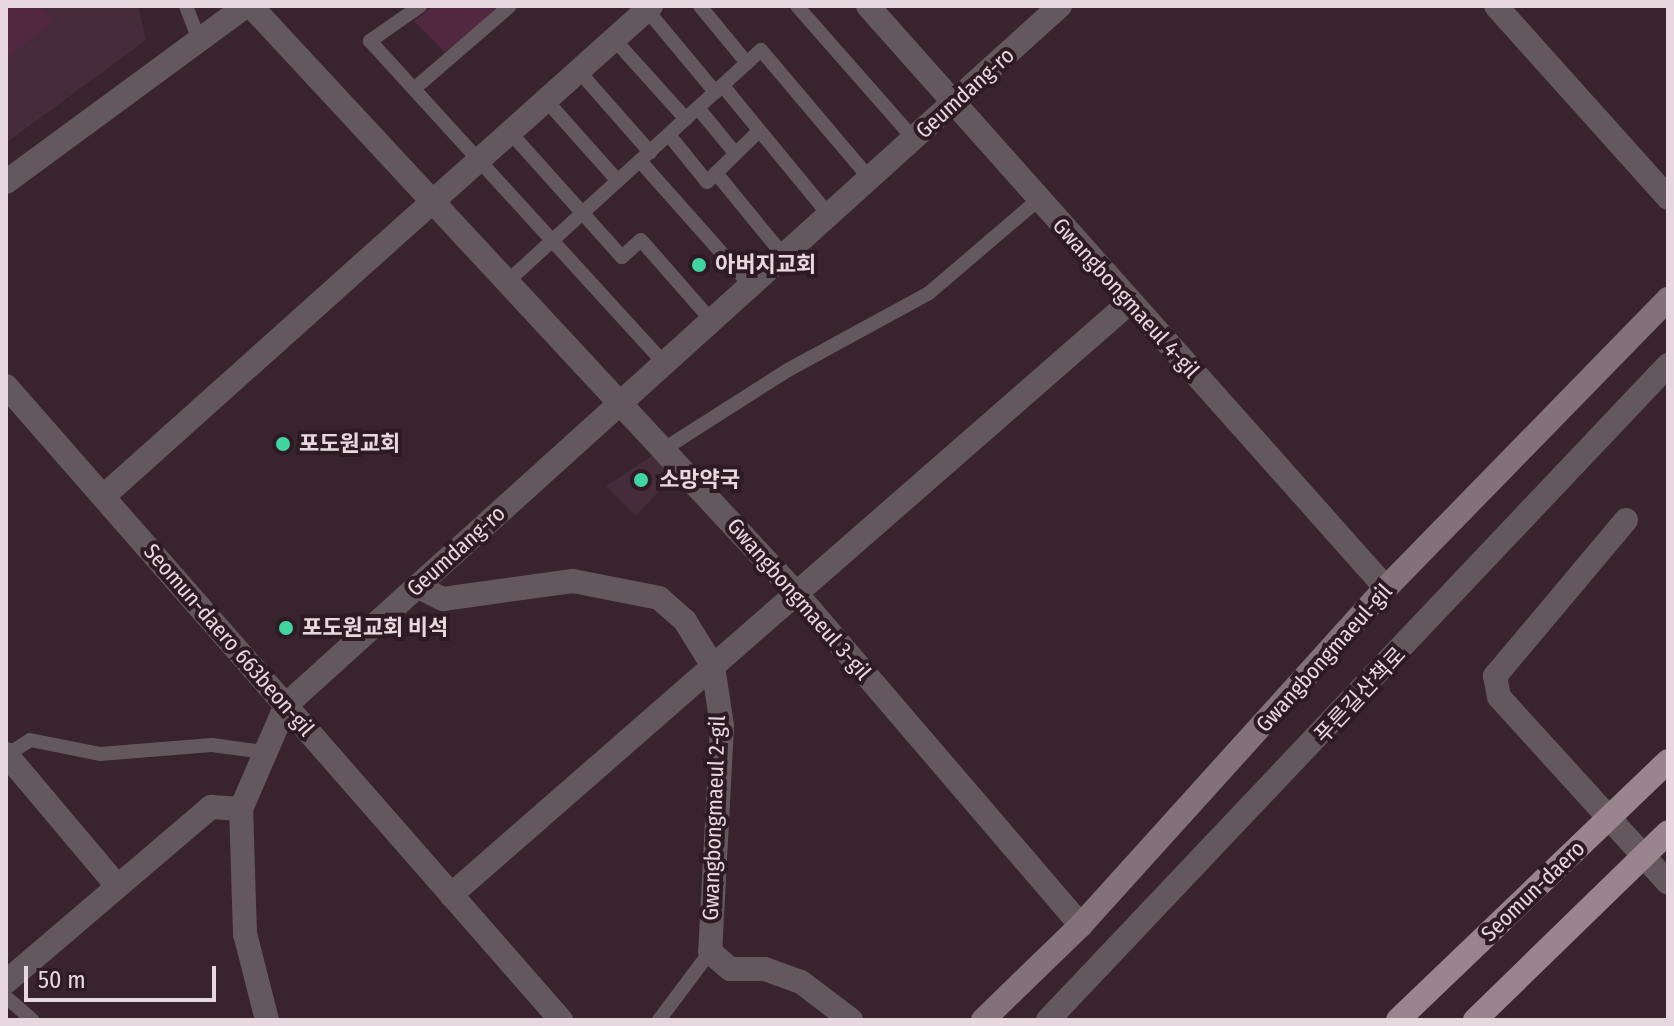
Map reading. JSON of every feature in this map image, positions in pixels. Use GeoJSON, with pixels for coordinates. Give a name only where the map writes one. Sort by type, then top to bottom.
{"type":"FeatureCollection","features":[{"type":"Feature","properties":{"kind":"main road","name":"Seomun-daero"},"geometry":{"type":"LineString","coordinates":[[1398,1020],[1668,761]]}},
{"type":"Feature","properties":{"kind":"main road"},"geometry":{"type":"LineString","coordinates":[[1475,1020],[1668,832]]}},
{"type":"Feature","properties":{"kind":"street"},"geometry":{"type":"LineString","coordinates":[[6,182],[198,38],[248,6]]}},
{"type":"Feature","properties":{"kind":"street","name":"Gwangbongmaeul 3-gil"},"geometry":{"type":"LineString","coordinates":[[248,6],[509,280],[796,593],[1081,925]]}},
{"type":"Feature","properties":{"kind":"street","name":"Gwangbongmaeul 4-gil"},"geometry":{"type":"LineString","coordinates":[[868,6],[1386,588]]}},
{"type":"Feature","properties":{"kind":"street","name":"Geumdang-ro"},"geometry":{"type":"LineString","coordinates":[[267,1020],[245,934],[241,809],[286,705],[1060,6]]}},
{"type":"Feature","properties":{"kind":"street"},"geometry":{"type":"LineString","coordinates":[[1496,6],[1668,198]]}},
{"type":"Feature","properties":{"kind":"street"},"geometry":{"type":"LineString","coordinates":[[105,495],[507,129],[649,8]]}},
{"type":"Feature","properties":{"kind":"street","name":"Gwangbongmaeul-gil"},"geometry":{"type":"LineString","coordinates":[[983,1020],[1081,925],[1386,588],[1668,299]]}},
{"type":"Feature","properties":{"kind":"street"},"geometry":{"type":"LineString","coordinates":[[451,895],[1130,302]]}},
{"type":"Feature","properties":{"kind":"street","name":"푸른길산책로"},"geometry":{"type":"LineString","coordinates":[[1048,1020],[1668,365]]}},
{"type":"Feature","properties":{"kind":"street","name":"Seomun-daero 663beon-gil"},"geometry":{"type":"LineString","coordinates":[[6,386],[105,495],[561,1020]]}},
{"type":"Feature","properties":{"kind":"street"},"geometry":{"type":"LineString","coordinates":[[1626,520],[1495,676],[1499,697],[1668,883]]}},
{"type":"Feature","properties":{"kind":"street","name":"Gwangbongmaeul 2-gil"},"geometry":{"type":"LineString","coordinates":[[417,586],[443,599],[538,581],[644,593],[685,621],[713,666],[722,726],[710,952],[730,969],[765,969],[801,982],[851,1020]]}},
{"type":"Feature","properties":{"kind":"street"},"geometry":{"type":"LineString","coordinates":[[6,755],[117,886]]}},
{"type":"Feature","properties":{"kind":"street"},"geometry":{"type":"LineString","coordinates":[[6,982],[211,807],[241,809]]}},
{"type":"Feature","properties":{"kind":"lane"},"geometry":{"type":"LineString","coordinates":[[186,6],[198,38]]}},
{"type":"Feature","properties":{"kind":"lane"},"geometry":{"type":"LineString","coordinates":[[420,6],[370,41],[665,364]]}},
{"type":"Feature","properties":{"kind":"lane"},"geometry":{"type":"LineString","coordinates":[[415,88],[510,6]]}},
{"type":"Feature","properties":{"kind":"lane"},"geometry":{"type":"LineString","coordinates":[[700,6],[747,63]]}},
{"type":"Feature","properties":{"kind":"lane"},"geometry":{"type":"LineString","coordinates":[[797,6],[914,139]]}},
{"type":"Feature","properties":{"kind":"lane"},"geometry":{"type":"LineString","coordinates":[[649,8],[829,215]]}},
{"type":"Feature","properties":{"kind":"lane"},"geometry":{"type":"LineString","coordinates":[[607,44],[686,119]]}},
{"type":"Feature","properties":{"kind":"lane"},"geometry":{"type":"LineString","coordinates":[[509,280],[761,50],[870,179]]}},
{"type":"Feature","properties":{"kind":"lane"},"geometry":{"type":"LineString","coordinates":[[577,69],[751,286]]}},
{"type":"Feature","properties":{"kind":"lane"},"geometry":{"type":"LineString","coordinates":[[544,98],[618,181]]}},
{"type":"Feature","properties":{"kind":"lane"},"geometry":{"type":"LineString","coordinates":[[698,108],[735,153]]}},
{"type":"Feature","properties":{"kind":"lane"},"geometry":{"type":"LineString","coordinates":[[507,129],[585,211],[622,257],[641,240],[712,321]]}},
{"type":"Feature","properties":{"kind":"lane"},"geometry":{"type":"LineString","coordinates":[[669,135],[707,182],[759,131]]}},
{"type":"Feature","properties":{"kind":"lane"},"geometry":{"type":"LineString","coordinates":[[716,173],[784,256]]}},
{"type":"Feature","properties":{"kind":"lane"},"geometry":{"type":"LineString","coordinates":[[664,449],[929,293],[1038,200]]}},
{"type":"Feature","properties":{"kind":"lane"},"geometry":{"type":"LineString","coordinates":[[6,755],[30,740],[100,754],[212,745],[264,752]]}},
{"type":"Feature","properties":{"kind":"lane"},"geometry":{"type":"LineString","coordinates":[[659,1020],[710,952]]}},
{"type":"Feature","properties":{"kind":"lane"},"geometry":{"type":"LineString","coordinates":[[6,997],[32,1020]]}},
{"type":"Feature","properties":{"kind":"shaded area"},"geometry":{"type":"Polygon","coordinates":[[[6,6],[138,6],[146,40],[6,143],[6,6]]]}},
{"type":"Feature","properties":{"kind":"shaded area"},"geometry":{"type":"Polygon","coordinates":[[[6,6],[40,6],[53,22],[6,59],[6,6]]]}},
{"type":"Feature","properties":{"kind":"shaded area"},"geometry":{"type":"Polygon","coordinates":[[[433,6],[504,6],[445,52],[414,21],[433,6]]]}},
{"type":"Feature","properties":{"kind":"shaded area","name":"소망약국"},"geometry":{"type":"Polygon","coordinates":[[[658,452],[675,473],[636,516],[606,486],[658,452]]]}},
{"type":"Feature","properties":{"kind":"place","name":"아버지교회"},"geometry":{"type":"Point","coordinates":[699,265]}},
{"type":"Feature","properties":{"kind":"place","name":"포도원교회"},"geometry":{"type":"Point","coordinates":[283,444]}},
{"type":"Feature","properties":{"kind":"place","name":"소망약국"},"geometry":{"type":"Point","coordinates":[641,480]}},
{"type":"Feature","properties":{"kind":"place","name":"포도원교회 비석"},"geometry":{"type":"Point","coordinates":[286,628]}}]}
